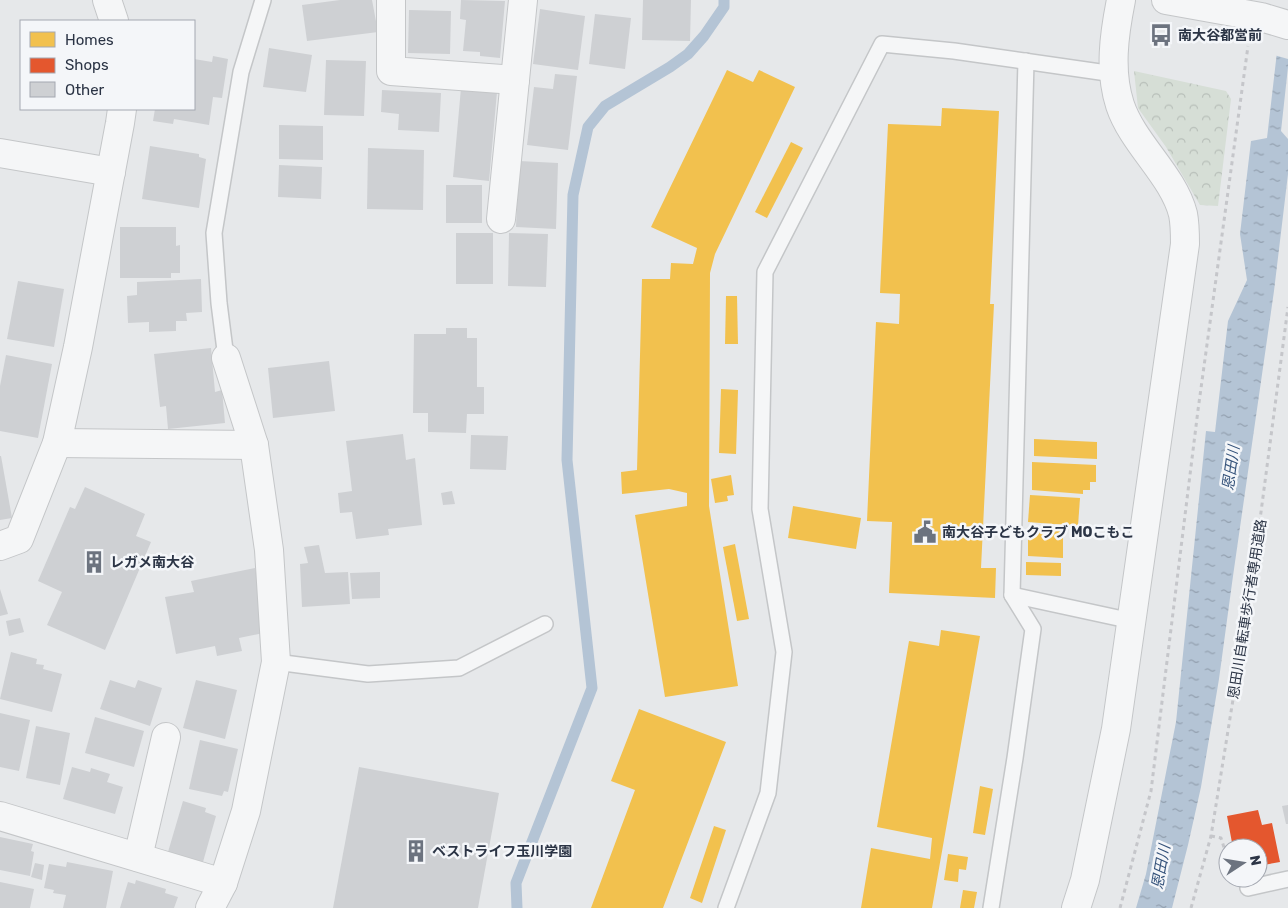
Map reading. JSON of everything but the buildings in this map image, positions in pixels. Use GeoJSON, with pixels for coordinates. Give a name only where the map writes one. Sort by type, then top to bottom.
{"type":"FeatureCollection","features":[{"type":"Feature","properties":{"kind":"street"},"geometry":{"type":"LineString","coordinates":[[107,0],[114,20]]}},
{"type":"Feature","properties":{"kind":"street"},"geometry":{"type":"LineString","coordinates":[[391,0],[391,71],[515,80]]}},
{"type":"Feature","properties":{"kind":"street"},"geometry":{"type":"LineString","coordinates":[[501,219],[523,0]]}},
{"type":"Feature","properties":{"kind":"street"},"geometry":{"type":"LineString","coordinates":[[1076,908],[1085,880],[1116,729],[1185,244],[1183,213],[1172,189],[1133,133],[1120,106],[1114,74],[1115,33],[1121,0]]}},
{"type":"Feature","properties":{"kind":"street"},"geometry":{"type":"LineString","coordinates":[[1166,0],[1261,16],[1288,25]]}},
{"type":"Feature","properties":{"kind":"street"},"geometry":{"type":"LineString","coordinates":[[0,546],[19,540],[57,444],[78,347],[122,110]]}},
{"type":"Feature","properties":{"kind":"street"},"geometry":{"type":"LineString","coordinates":[[0,153],[111,172]]}},
{"type":"Feature","properties":{"kind":"street"},"geometry":{"type":"LineString","coordinates":[[210,908],[223,883],[246,811],[276,662],[269,550],[254,445],[226,358]]}},
{"type":"Feature","properties":{"kind":"street"},"geometry":{"type":"LineString","coordinates":[[57,444],[254,445]]}},
{"type":"Feature","properties":{"kind":"street"},"geometry":{"type":"LineString","coordinates":[[138,857],[166,737]]}},
{"type":"Feature","properties":{"kind":"street"},"geometry":{"type":"LineString","coordinates":[[0,816],[223,883]]}},
{"type":"Feature","properties":{"kind":"lane"},"geometry":{"type":"LineString","coordinates":[[226,358],[219,303],[214,233],[241,72],[263,0]]}},
{"type":"Feature","properties":{"kind":"lane"},"geometry":{"type":"LineString","coordinates":[[726,908],[768,793],[784,652],[760,509],[765,272],[882,44],[954,51],[1114,74]]}},
{"type":"Feature","properties":{"kind":"lane"},"geometry":{"type":"LineString","coordinates":[[991,908],[1034,629],[1012,595],[1026,61]]}},
{"type":"Feature","properties":{"kind":"lane"},"geometry":{"type":"LineString","coordinates":[[1012,595],[1132,621]]}},
{"type":"Feature","properties":{"kind":"lane"},"geometry":{"type":"LineString","coordinates":[[276,662],[368,674],[459,668],[545,624]]}},
{"type":"Feature","properties":{"kind":"lane"},"geometry":{"type":"LineString","coordinates":[[1268,884],[1288,879]]}},
{"type":"Feature","properties":{"kind":"path"},"geometry":{"type":"LineString","coordinates":[[1120,908],[1151,791],[1198,410],[1248,42]]}},
{"type":"Feature","properties":{"kind":"path","name":"恩田川自転車歩行者専用道路"},"geometry":{"type":"LineString","coordinates":[[1191,908],[1211,836],[1252,588],[1288,307]]}},
{"type":"Feature","properties":{"kind":"path"},"geometry":{"type":"LineString","coordinates":[[1211,836],[1221,838]]}},
{"type":"Feature","properties":{"kind":"green space"},"geometry":{"type":"Polygon","coordinates":[[[1134,71],[1226,91],[1231,99],[1218,206],[1200,205],[1166,147],[1138,108],[1134,71]]]}},
{"type":"Feature","properties":{"kind":"water","name":"恩田川"},"geometry":{"type":"Polygon","coordinates":[[[1283,0],[1288,0],[1288,67],[1281,131],[1288,139],[1288,174],[1274,291],[1219,679],[1201,787],[1172,908],[1136,908],[1146,874],[1176,722],[1206,431],[1215,432],[1228,321],[1247,280],[1240,234],[1251,141],[1267,138],[1283,0]]]}},
{"type":"Feature","properties":{"kind":"pier"},"geometry":{"type":"Polygon","coordinates":[[[1281,0],[1288,0],[1288,59],[1274,55],[1281,0]]]}},
{"type":"Feature","properties":{"kind":"waterway"},"geometry":{"type":"LineString","coordinates":[[517,908],[516,883],[592,688],[567,460],[573,195],[588,127],[605,106],[688,54],[704,36],[724,7],[724,0]]}},
{"type":"Feature","properties":{"kind":"place","name":"南大谷都営前"},"geometry":{"type":"Point","coordinates":[1161,35]}},
{"type":"Feature","properties":{"kind":"place","name":"南大谷子どもクラブ MOこもこ"},"geometry":{"type":"Point","coordinates":[925,532]}},
{"type":"Feature","properties":{"kind":"place","name":"レガメ南大谷"},"geometry":{"type":"Point","coordinates":[94,562]}},
{"type":"Feature","properties":{"kind":"place","name":"ベストライフ玉川学園"},"geometry":{"type":"Point","coordinates":[416,851]}}]}
